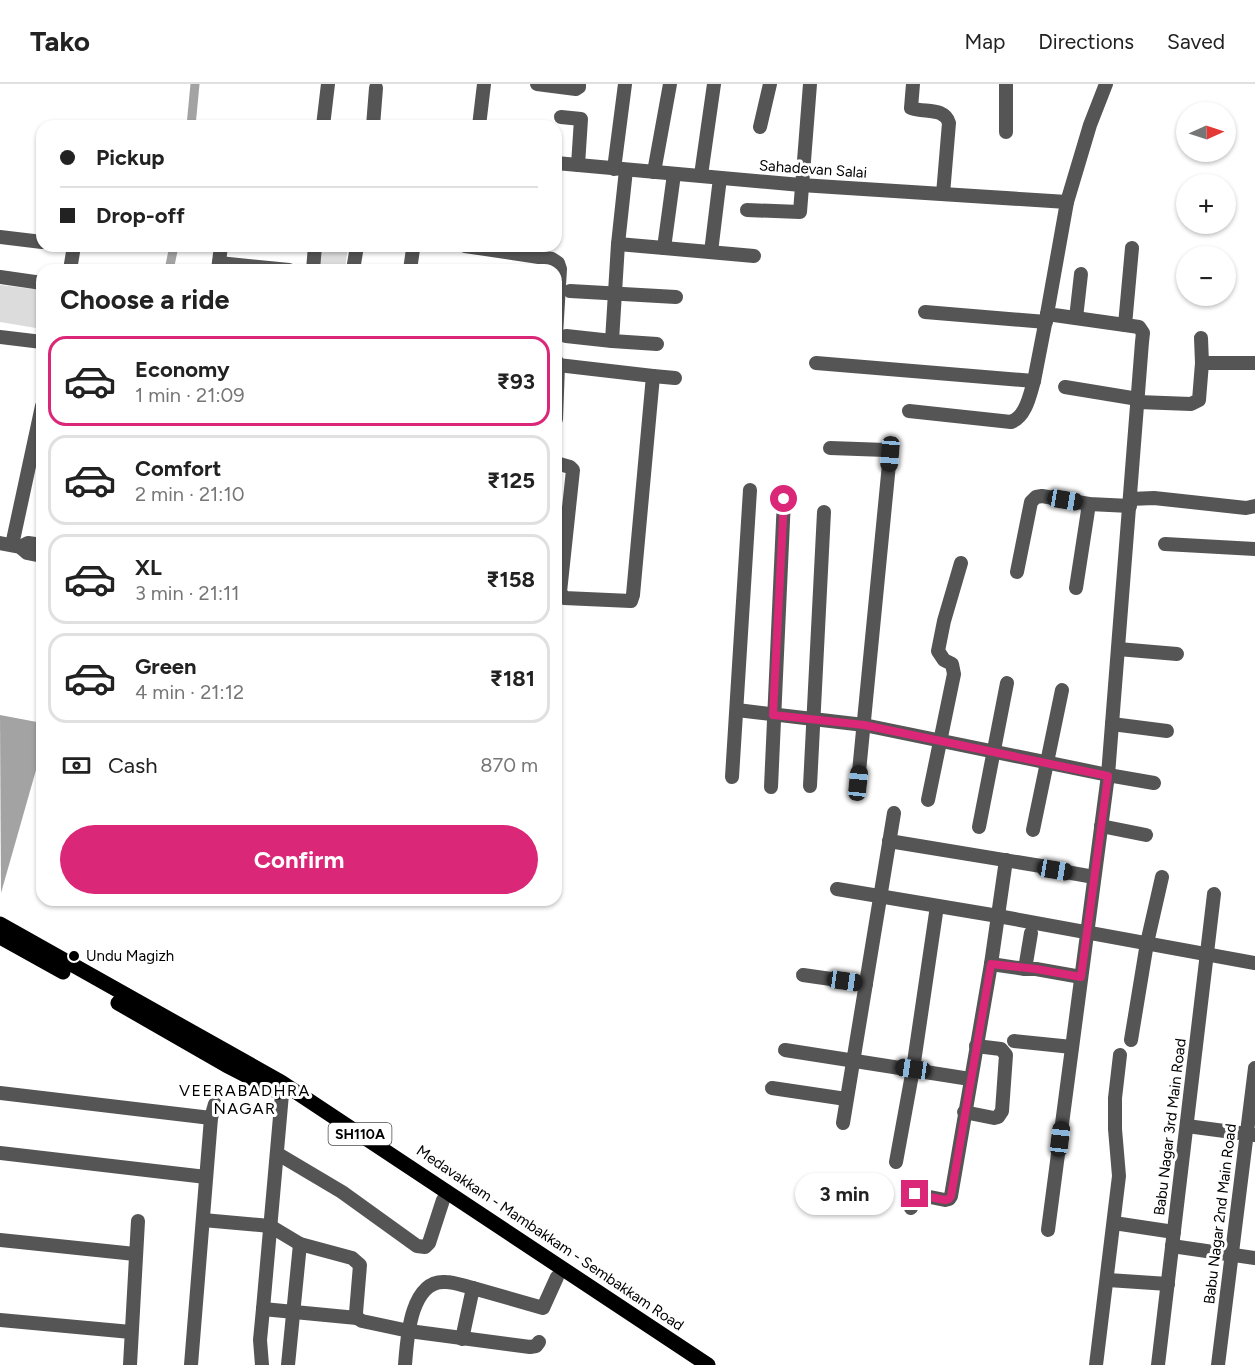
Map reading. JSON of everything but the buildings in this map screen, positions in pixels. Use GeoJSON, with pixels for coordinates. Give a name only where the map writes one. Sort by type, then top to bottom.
{"type":"FeatureCollection","features":[{"type":"Feature","properties":{"kind":"main road","name":"Medavakkam - Mambakkam - Sembakkam Road"},"geometry":{"type":"LineString","coordinates":[[0,924],[284,1090],[708,1365]]}},
{"type":"Feature","properties":{"kind":"main road","name":"Medavakkam - Mambakkam - Sembakkam Road"},"geometry":{"type":"LineString","coordinates":[[0,937],[226,1065],[284,1090]]}},
{"type":"Feature","properties":{"kind":"main road","name":"Medavakkam - Mambakkam - Sembakkam Road"},"geometry":{"type":"LineString","coordinates":[[424,1181],[443,1200],[691,1365]]}},
{"type":"Feature","properties":{"kind":"street"},"geometry":{"type":"LineString","coordinates":[[324,120],[328,84]]}},
{"type":"Feature","properties":{"kind":"street"},"geometry":{"type":"LineString","coordinates":[[480,120],[484,84]]}},
{"type":"Feature","properties":{"kind":"street"},"geometry":{"type":"LineString","coordinates":[[537,84],[576,89],[579,84]]}},
{"type":"Feature","properties":{"kind":"street"},"geometry":{"type":"LineString","coordinates":[[612,341],[625,84]]}},
{"type":"Feature","properties":{"kind":"street"},"geometry":{"type":"LineString","coordinates":[[654,172],[670,84]]}},
{"type":"Feature","properties":{"kind":"street"},"geometry":{"type":"LineString","coordinates":[[701,176],[714,84]]}},
{"type":"Feature","properties":{"kind":"street"},"geometry":{"type":"LineString","coordinates":[[760,127],[770,84]]}},
{"type":"Feature","properties":{"kind":"street"},"geometry":{"type":"LineString","coordinates":[[747,210],[805,212],[801,185],[810,84]]}},
{"type":"Feature","properties":{"kind":"street"},"geometry":{"type":"LineString","coordinates":[[913,84],[911,108],[919,111],[941,112],[947,116],[949,123],[943,194]]}},
{"type":"Feature","properties":{"kind":"street"},"geometry":{"type":"LineString","coordinates":[[1006,84],[1006,132]]}},
{"type":"Feature","properties":{"kind":"street"},"geometry":{"type":"LineString","coordinates":[[909,411],[1011,422],[1016,420],[1024,410],[1034,381],[1067,202],[1090,125],[1106,84]]}},
{"type":"Feature","properties":{"kind":"street"},"geometry":{"type":"LineString","coordinates":[[373,120],[376,88]]}},
{"type":"Feature","properties":{"kind":"street"},"geometry":{"type":"LineString","coordinates":[[561,117],[581,119],[578,165]]}},
{"type":"Feature","properties":{"kind":"street","name":"Sahadevan Salai"},"geometry":{"type":"LineString","coordinates":[[562,164],[801,185],[1067,202]]}},
{"type":"Feature","properties":{"kind":"street"},"geometry":{"type":"LineString","coordinates":[[664,248],[674,174]]}},
{"type":"Feature","properties":{"kind":"street"},"geometry":{"type":"LineString","coordinates":[[711,252],[720,178]]}},
{"type":"Feature","properties":{"kind":"street"},"geometry":{"type":"LineString","coordinates":[[0,237],[36,241]]}},
{"type":"Feature","properties":{"kind":"street"},"geometry":{"type":"LineString","coordinates":[[618,244],[754,256]]}},
{"type":"Feature","properties":{"kind":"street"},"geometry":{"type":"LineString","coordinates":[[1125,325],[1132,248]]}},
{"type":"Feature","properties":{"kind":"street"},"geometry":{"type":"LineString","coordinates":[[505,252],[552,259],[558,264]]}},
{"type":"Feature","properties":{"kind":"street"},"geometry":{"type":"LineString","coordinates":[[1076,318],[1081,274]]}},
{"type":"Feature","properties":{"kind":"street"},"geometry":{"type":"LineString","coordinates":[[0,277],[36,282]]}},
{"type":"Feature","properties":{"kind":"street"},"geometry":{"type":"LineString","coordinates":[[570,291],[676,297]]}},
{"type":"Feature","properties":{"kind":"street"},"geometry":{"type":"LineString","coordinates":[[925,312],[1076,318],[1139,327],[1143,333],[1108,776],[1048,1230]]}},
{"type":"Feature","properties":{"kind":"street"},"geometry":{"type":"LineString","coordinates":[[562,335],[657,344]]}},
{"type":"Feature","properties":{"kind":"street"},"geometry":{"type":"LineString","coordinates":[[0,337],[36,341]]}},
{"type":"Feature","properties":{"kind":"street"},"geometry":{"type":"LineString","coordinates":[[1065,387],[1138,400],[1180,405],[1191,404],[1199,400],[1202,338]]}},
{"type":"Feature","properties":{"kind":"street"},"geometry":{"type":"LineString","coordinates":[[562,363],[675,378]]}},
{"type":"Feature","properties":{"kind":"street"},"geometry":{"type":"LineString","coordinates":[[816,363],[1034,381]]}},
{"type":"Feature","properties":{"kind":"street"},"geometry":{"type":"LineString","coordinates":[[1202,363],[1255,363]]}},
{"type":"Feature","properties":{"kind":"street"},"geometry":{"type":"LineString","coordinates":[[562,597],[631,601],[653,376]]}},
{"type":"Feature","properties":{"kind":"street"},"geometry":{"type":"LineString","coordinates":[[11,545],[36,433]]}},
{"type":"Feature","properties":{"kind":"street"},"geometry":{"type":"LineString","coordinates":[[830,448],[886,450],[890,454],[858,783]]}},
{"type":"Feature","properties":{"kind":"street"},"geometry":{"type":"LineString","coordinates":[[562,465],[573,470],[562,573]]}},
{"type":"Feature","properties":{"kind":"street"},"geometry":{"type":"LineString","coordinates":[[732,777],[750,490]]}},
{"type":"Feature","properties":{"kind":"street"},"geometry":{"type":"LineString","coordinates":[[1017,572],[1031,502],[1036,497],[1089,504],[1154,498],[1246,508],[1255,506]]}},
{"type":"Feature","properties":{"kind":"street"},"geometry":{"type":"LineString","coordinates":[[771,787],[784,499]]}},
{"type":"Feature","properties":{"kind":"street"},"geometry":{"type":"LineString","coordinates":[[1076,588],[1089,504]]}},
{"type":"Feature","properties":{"kind":"street"},"geometry":{"type":"LineString","coordinates":[[810,786],[824,512]]}},
{"type":"Feature","properties":{"kind":"street"},"geometry":{"type":"LineString","coordinates":[[11,545],[36,544]]}},
{"type":"Feature","properties":{"kind":"street"},"geometry":{"type":"LineString","coordinates":[[1165,544],[1255,549]]}},
{"type":"Feature","properties":{"kind":"street"},"geometry":{"type":"LineString","coordinates":[[11,545],[27,554],[36,555]]}},
{"type":"Feature","properties":{"kind":"street"},"geometry":{"type":"LineString","coordinates":[[928,800],[954,669],[952,664],[941,657],[938,651],[961,563]]}},
{"type":"Feature","properties":{"kind":"street"},"geometry":{"type":"LineString","coordinates":[[1118,649],[1177,654]]}},
{"type":"Feature","properties":{"kind":"street"},"geometry":{"type":"LineString","coordinates":[[979,827],[1007,683]]}},
{"type":"Feature","properties":{"kind":"street"},"geometry":{"type":"LineString","coordinates":[[1033,830],[1062,690]]}},
{"type":"Feature","properties":{"kind":"street"},"geometry":{"type":"LineString","coordinates":[[736,710],[864,725],[1108,776],[1154,783]]}},
{"type":"Feature","properties":{"kind":"street"},"geometry":{"type":"LineString","coordinates":[[1112,723],[1167,731]]}},
{"type":"Feature","properties":{"kind":"street"},"geometry":{"type":"LineString","coordinates":[[843,1123],[894,813]]}},
{"type":"Feature","properties":{"kind":"street"},"geometry":{"type":"LineString","coordinates":[[1101,826],[1146,835]]}},
{"type":"Feature","properties":{"kind":"street"},"geometry":{"type":"LineString","coordinates":[[890,842],[1006,860],[1094,877]]}},
{"type":"Feature","properties":{"kind":"street"},"geometry":{"type":"LineString","coordinates":[[911,1208],[915,1194],[949,1199],[991,964],[1006,860]]}},
{"type":"Feature","properties":{"kind":"street"},"geometry":{"type":"LineString","coordinates":[[1131,1040],[1147,943],[1162,877]]}},
{"type":"Feature","properties":{"kind":"street"},"geometry":{"type":"LineString","coordinates":[[837,889],[1255,963]]}},
{"type":"Feature","properties":{"kind":"street","name":"Babu Nagar 3rd Main Road"},"geometry":{"type":"LineString","coordinates":[[1158,1365],[1214,894]]}},
{"type":"Feature","properties":{"kind":"street"},"geometry":{"type":"LineString","coordinates":[[896,1162],[913,1069],[937,906]]}},
{"type":"Feature","properties":{"kind":"street"},"geometry":{"type":"LineString","coordinates":[[1025,969],[1031,933]]}},
{"type":"Feature","properties":{"kind":"street"},"geometry":{"type":"LineString","coordinates":[[991,964],[1081,977]]}},
{"type":"Feature","properties":{"kind":"street"},"geometry":{"type":"LineString","coordinates":[[803,975],[866,984]]}},
{"type":"Feature","properties":{"kind":"street"},"geometry":{"type":"LineString","coordinates":[[1014,1041],[1072,1047]]}},
{"type":"Feature","properties":{"kind":"street"},"geometry":{"type":"LineString","coordinates":[[964,1112],[994,1118],[1002,1111],[1006,1055],[1001,1049],[976,1046]]}},
{"type":"Feature","properties":{"kind":"street"},"geometry":{"type":"LineString","coordinates":[[785,1050],[970,1079]]}},
{"type":"Feature","properties":{"kind":"street"},"geometry":{"type":"LineString","coordinates":[[1096,1365],[1119,1176],[1115,1098],[1120,1055]]}},
{"type":"Feature","properties":{"kind":"street","name":"Babu Nagar 2nd Main Road"},"geometry":{"type":"LineString","coordinates":[[1218,1365],[1231,1255],[1251,1135],[1255,1068]]}},
{"type":"Feature","properties":{"kind":"street"},"geometry":{"type":"LineString","coordinates":[[772,1088],[846,1099]]}},
{"type":"Feature","properties":{"kind":"street"},"geometry":{"type":"LineString","coordinates":[[262,1365],[260,1340],[262,1309],[284,1090]]}},
{"type":"Feature","properties":{"kind":"street"},"geometry":{"type":"LineString","coordinates":[[0,1093],[211,1118]]}},
{"type":"Feature","properties":{"kind":"street"},"geometry":{"type":"LineString","coordinates":[[190,1365],[211,1118],[215,1104]]}},
{"type":"Feature","properties":{"kind":"street"},"geometry":{"type":"LineString","coordinates":[[1186,1126],[1251,1135]]}},
{"type":"Feature","properties":{"kind":"street"},"geometry":{"type":"LineString","coordinates":[[0,1153],[206,1177]]}},
{"type":"Feature","properties":{"kind":"street"},"geometry":{"type":"LineString","coordinates":[[278,1154],[342,1192],[417,1246],[425,1247],[429,1243],[443,1200]]}},
{"type":"Feature","properties":{"kind":"street"},"geometry":{"type":"LineString","coordinates":[[203,1220],[270,1226],[300,1244],[352,1258],[359,1263],[357,1318]]}},
{"type":"Feature","properties":{"kind":"street"},"geometry":{"type":"LineString","coordinates":[[130,1365],[138,1221]]}},
{"type":"Feature","properties":{"kind":"street"},"geometry":{"type":"LineString","coordinates":[[1114,1223],[1174,1232]]}},
{"type":"Feature","properties":{"kind":"street"},"geometry":{"type":"LineString","coordinates":[[0,1240],[135,1254]]}},
{"type":"Feature","properties":{"kind":"street"},"geometry":{"type":"LineString","coordinates":[[288,1365],[300,1244]]}},
{"type":"Feature","properties":{"kind":"street"},"geometry":{"type":"LineString","coordinates":[[1172,1246],[1255,1258]]}},
{"type":"Feature","properties":{"kind":"street"},"geometry":{"type":"LineString","coordinates":[[405,1365],[409,1331],[420,1294],[432,1284],[445,1281],[543,1308],[557,1277]]}},
{"type":"Feature","properties":{"kind":"street"},"geometry":{"type":"LineString","coordinates":[[1108,1280],[1168,1284]]}},
{"type":"Feature","properties":{"kind":"street"},"geometry":{"type":"LineString","coordinates":[[462,1339],[473,1288]]}},
{"type":"Feature","properties":{"kind":"street"},"geometry":{"type":"LineString","coordinates":[[262,1309],[357,1318],[409,1331],[462,1339],[530,1347],[536,1346],[539,1342]]}},
{"type":"Feature","properties":{"kind":"street"},"geometry":{"type":"LineString","coordinates":[[0,1320],[131,1332]]}},
{"type":"Feature","properties":{"kind":"shaded area"},"geometry":{"type":"Polygon","coordinates":[[[320,252],[347,252],[346,264],[320,264],[320,252]]]}},
{"type":"Feature","properties":{"kind":"shaded area"},"geometry":{"type":"Polygon","coordinates":[[[0,285],[36,289],[36,328],[0,322],[0,285]]]}},
{"type":"Feature","properties":{"kind":"shaded area"},"geometry":{"type":"Polygon","coordinates":[[[0,715],[36,722],[36,770],[1,893],[0,715]]]}},
{"type":"Feature","properties":{"kind":"waterway"},"geometry":{"type":"LineString","coordinates":[[192,120],[195,84]]}},
{"type":"Feature","properties":{"kind":"waterway"},"geometry":{"type":"LineString","coordinates":[[170,264],[173,252]]}},
{"type":"Feature","properties":{"kind":"place","name":"Undu Magizh"},"geometry":{"type":"Point","coordinates":[74,956]}},
{"type":"Feature","properties":{"kind":"district","name":"VEERABADHRA NAGAR"},"geometry":{"type":"Point","coordinates":[245,1099]}},
{"type":"Feature","properties":{"kind":"route"},"geometry":{"type":"LineString","coordinates":[[784,499],[773,715],[864,725],[1108,776],[1081,977],[991,964],[951,1196],[945,1200],[915,1194]]}}]}
